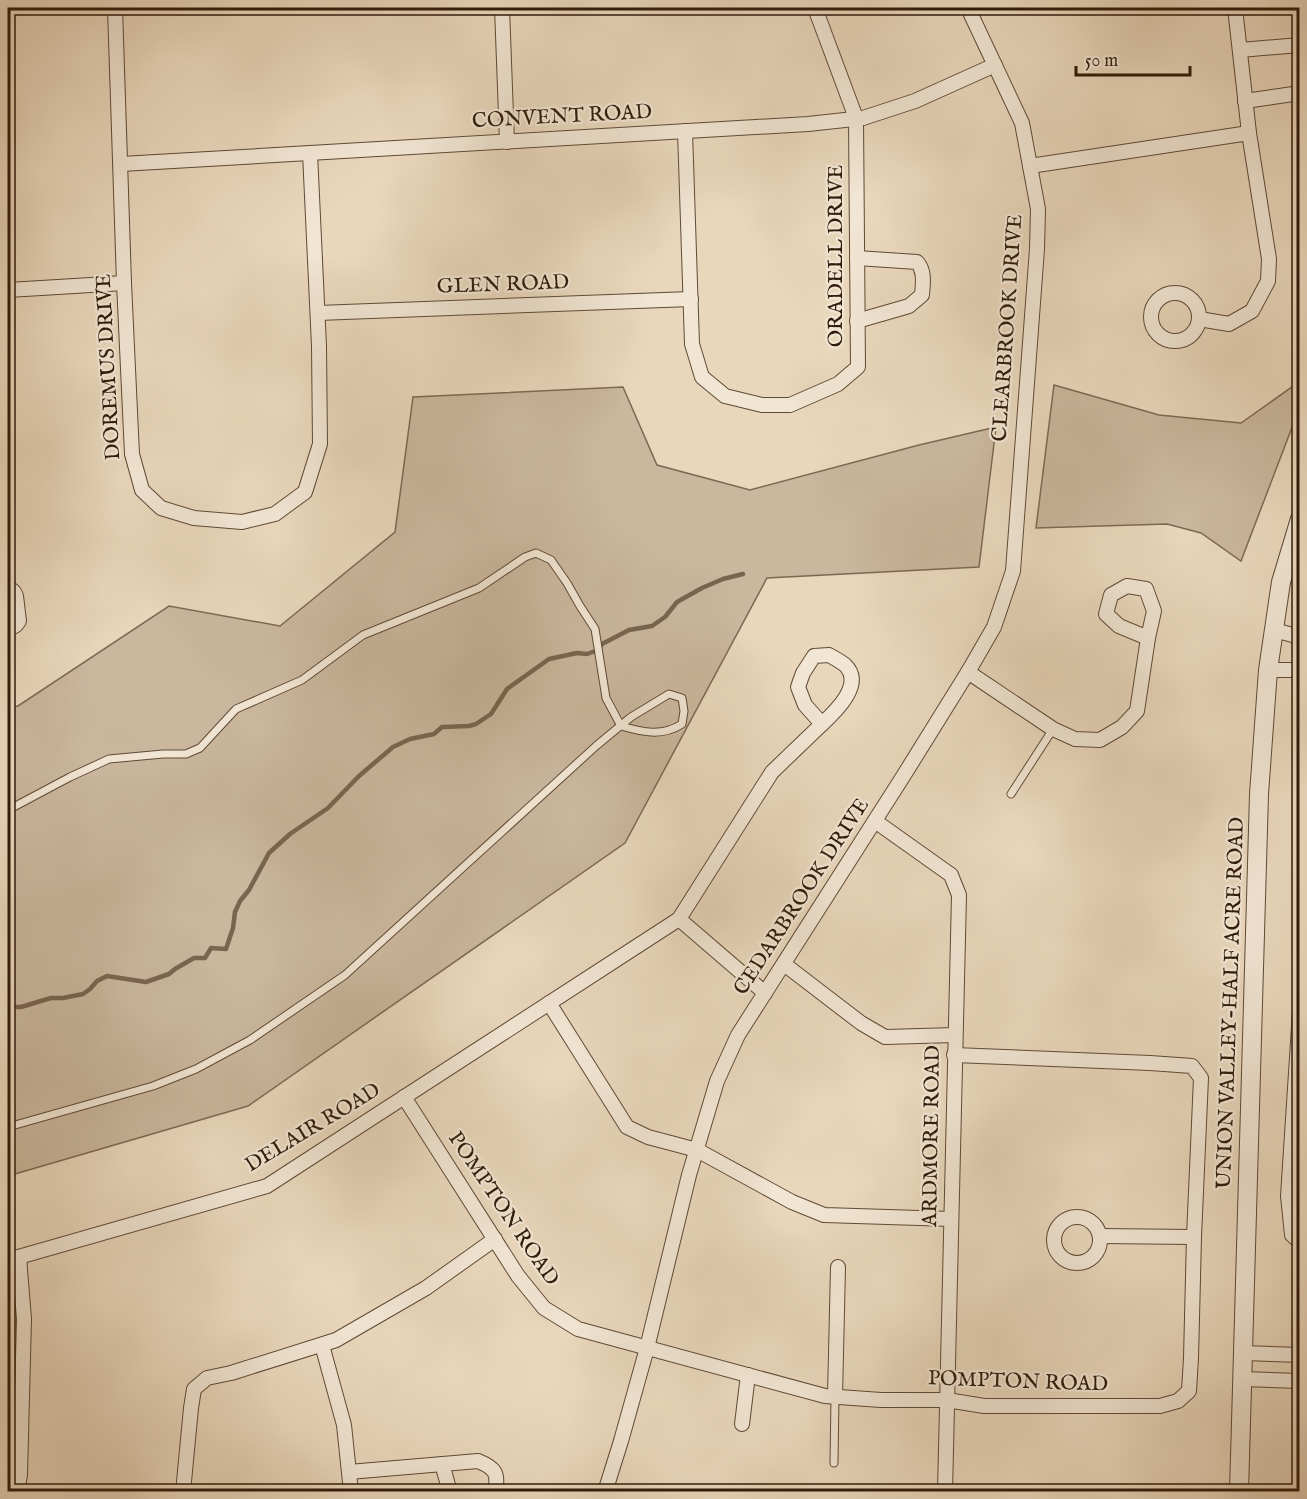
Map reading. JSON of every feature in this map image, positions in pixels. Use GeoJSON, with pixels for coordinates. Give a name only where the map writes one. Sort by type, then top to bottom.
{"type":"FeatureCollection","features":[{"type":"Feature","properties":{"kind":"street","name":"DOREMUS DRIVE"},"geometry":{"type":"LineString","coordinates":[[115,8],[132,453],[142,490],[161,508],[194,518],[242,522],[275,514],[305,492],[320,444],[318,314],[310,153]]}},
{"type":"Feature","properties":{"kind":"street"},"geometry":{"type":"LineString","coordinates":[[502,8],[507,141]]}},
{"type":"Feature","properties":{"kind":"street"},"geometry":{"type":"LineString","coordinates":[[815,8],[856,118]]}},
{"type":"Feature","properties":{"kind":"street","name":"CLEARBROOK DRIVE"},"geometry":{"type":"LineString","coordinates":[[968,8],[1022,123],[1038,209],[1019,484]]}},
{"type":"Feature","properties":{"kind":"street"},"geometry":{"type":"LineString","coordinates":[[1199,319],[1229,324],[1252,310],[1268,281],[1269,259],[1249,133],[1235,8]]}},
{"type":"Feature","properties":{"kind":"street"},"geometry":{"type":"LineString","coordinates":[[1240,50],[1299,45]]}},
{"type":"Feature","properties":{"kind":"street","name":"CONVENT ROAD"},"geometry":{"type":"LineString","coordinates":[[121,164],[808,124],[863,118],[915,101],[995,65]]}},
{"type":"Feature","properties":{"kind":"street"},"geometry":{"type":"LineString","coordinates":[[1245,101],[1299,93]]}},
{"type":"Feature","properties":{"kind":"street","name":"ORADELL DRIVE"},"geometry":{"type":"LineString","coordinates":[[685,131],[692,344],[702,377],[725,396],[762,405],[790,405],[838,384],[858,367],[856,118]]}},
{"type":"Feature","properties":{"kind":"street"},"geometry":{"type":"LineString","coordinates":[[1030,166],[1249,133]]}},
{"type":"Feature","properties":{"kind":"street"},"geometry":{"type":"LineString","coordinates":[[857,258],[917,262],[922,267],[923,280],[922,295],[909,306],[857,321]]}},
{"type":"Feature","properties":{"kind":"street"},"geometry":{"type":"LineString","coordinates":[[8,290],[124,284]]}},
{"type":"Feature","properties":{"kind":"street","name":"GLEN ROAD"},"geometry":{"type":"LineString","coordinates":[[318,314],[691,299]]}},
{"type":"Feature","properties":{"kind":"street","name":"CEDARBROOK DRIVE"},"geometry":{"type":"LineString","coordinates":[[647,1348],[697,1150],[717,1081],[738,1035],[875,821],[994,627],[1012,571],[1019,484]]}},
{"type":"Feature","properties":{"kind":"street","name":"UNION VALLEY-HALF ACRE ROAD"},"geometry":{"type":"LineString","coordinates":[[1239,1491],[1259,794],[1268,670],[1281,582],[1299,519]]}},
{"type":"Feature","properties":{"kind":"street"},"geometry":{"type":"LineString","coordinates":[[8,587],[16,596],[19,621],[8,630]]}},
{"type":"Feature","properties":{"kind":"street"},"geometry":{"type":"LineString","coordinates":[[1274,630],[1299,637]]}},
{"type":"Feature","properties":{"kind":"street"},"geometry":{"type":"LineString","coordinates":[[968,672],[1053,729],[1075,739],[1101,740],[1122,727],[1137,711],[1148,638]]}},
{"type":"Feature","properties":{"kind":"street"},"geometry":{"type":"LineString","coordinates":[[765,993],[679,919],[772,772],[841,706],[850,688],[851,676],[846,666],[829,655],[814,656],[803,673],[798,687],[805,705],[822,724]]}},
{"type":"Feature","properties":{"kind":"street"},"geometry":{"type":"LineString","coordinates":[[1268,670],[1299,670]]}},
{"type":"Feature","properties":{"kind":"street","name":"ARDMORE ROAD"},"geometry":{"type":"LineString","coordinates":[[875,821],[951,875],[959,895],[945,1491]]}},
{"type":"Feature","properties":{"kind":"street","name":"DELAIR ROAD"},"geometry":{"type":"LineString","coordinates":[[13,1258],[267,1186],[679,919]]}},
{"type":"Feature","properties":{"kind":"street"},"geometry":{"type":"LineString","coordinates":[[784,964],[861,1023],[885,1037],[955,1035]]}},
{"type":"Feature","properties":{"kind":"street"},"geometry":{"type":"LineString","coordinates":[[549,1004],[627,1127],[648,1137],[697,1150],[792,1202],[824,1215],[951,1220]]}},
{"type":"Feature","properties":{"kind":"street"},"geometry":{"type":"LineString","coordinates":[[1299,1011],[1288,1196],[1292,1235],[1299,1242]]}},
{"type":"Feature","properties":{"kind":"street","name":"POMPTON ROAD"},"geometry":{"type":"LineString","coordinates":[[404,1097],[518,1276],[544,1308],[578,1329],[825,1396],[881,1400],[947,1400],[984,1406],[1161,1406],[1178,1401],[1189,1391],[1201,1078],[1192,1066],[954,1055]]}},
{"type":"Feature","properties":{"kind":"street"},"geometry":{"type":"LineString","coordinates":[[1100,1236],[1194,1238]]}},
{"type":"Feature","properties":{"kind":"street"},"geometry":{"type":"LineString","coordinates":[[183,1491],[195,1389],[207,1378],[231,1373],[336,1340],[426,1288],[495,1239]]}},
{"type":"Feature","properties":{"kind":"street"},"geometry":{"type":"LineString","coordinates":[[13,1258],[24,1319],[20,1475],[17,1491]]}},
{"type":"Feature","properties":{"kind":"street"},"geometry":{"type":"LineString","coordinates":[[835,1396],[838,1267]]}},
{"type":"Feature","properties":{"kind":"street"},"geometry":{"type":"LineString","coordinates":[[322,1345],[344,1425],[351,1491]]}},
{"type":"Feature","properties":{"kind":"street"},"geometry":{"type":"LineString","coordinates":[[604,1491],[621,1441],[647,1348]]}},
{"type":"Feature","properties":{"kind":"street"},"geometry":{"type":"LineString","coordinates":[[1244,1353],[1299,1355]]}},
{"type":"Feature","properties":{"kind":"street"},"geometry":{"type":"LineString","coordinates":[[742,1424],[748,1375]]}},
{"type":"Feature","properties":{"kind":"street"},"geometry":{"type":"LineString","coordinates":[[1243,1378],[1299,1381]]}},
{"type":"Feature","properties":{"kind":"street"},"geometry":{"type":"LineString","coordinates":[[349,1472],[478,1461],[489,1466],[496,1475],[495,1491]]}},
{"type":"Feature","properties":{"kind":"street"},"geometry":{"type":"LineString","coordinates":[[442,1464],[450,1491]]}},
{"type":"Feature","properties":{"kind":"lane"},"geometry":{"type":"LineString","coordinates":[[8,810],[109,759],[186,754],[200,748],[236,709],[302,680],[363,635],[479,588],[525,557],[536,554],[551,560],[595,629],[606,698],[621,726],[649,732],[672,731],[682,724],[684,711],[682,698],[669,694],[631,717],[621,726],[596,746],[345,975],[250,1040],[196,1069],[153,1086],[8,1127]]}},
{"type":"Feature","properties":{"kind":"lane"},"geometry":{"type":"LineString","coordinates":[[1011,794],[1053,729]]}},
{"type":"Feature","properties":{"kind":"lane"},"geometry":{"type":"LineString","coordinates":[[834,1463],[835,1396]]}},
{"type":"Feature","properties":{"kind":"shaded area"},"geometry":{"type":"Polygon","coordinates":[[[1299,382],[1299,409],[1241,561],[1201,533],[1167,524],[1036,528],[1054,385],[1159,415],[1241,423],[1299,382]]]}},
{"type":"Feature","properties":{"kind":"shaded area"},"geometry":{"type":"Polygon","coordinates":[[[623,387],[657,465],[750,490],[996,427],[979,567],[767,578],[625,843],[248,1106],[8,1176],[8,708],[18,706],[169,606],[280,626],[395,532],[413,397],[623,387]]]}},
{"type":"Feature","properties":{"kind":"waterway"},"geometry":{"type":"LineString","coordinates":[[8,1007],[21,1007],[51,998],[83,994],[97,981],[107,976],[146,982],[169,974],[194,958],[205,958],[211,948],[226,949],[233,928],[235,912],[269,853],[290,834],[328,808],[359,776],[393,747],[410,739],[434,734],[442,727],[476,724],[491,714],[507,689],[549,659],[577,653],[587,654],[598,650],[602,644],[629,630],[652,626],[665,617],[677,602],[702,588],[743,574]]}}]}
